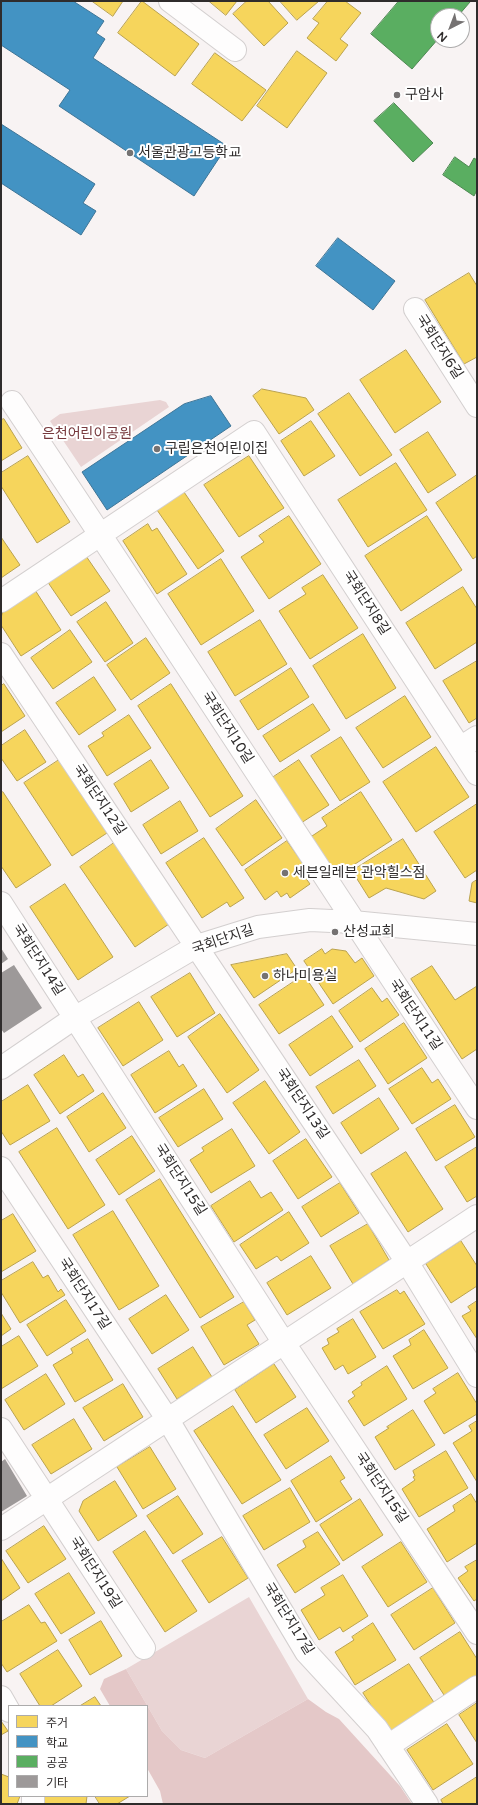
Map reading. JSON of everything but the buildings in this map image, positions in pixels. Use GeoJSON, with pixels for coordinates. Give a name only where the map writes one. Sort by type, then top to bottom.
{"type":"FeatureCollection","features":[{"type":"Feature","properties":{"kind":"street"},"geometry":{"type":"LineString","coordinates":[[170,1],[236,50]]}},
{"type":"Feature","properties":{"kind":"street","name":"국회단지6길"},"geometry":{"type":"LineString","coordinates":[[415,309],[474,394]]}},
{"type":"Feature","properties":{"kind":"street","name":"국회단지10길"},"geometry":{"type":"LineString","coordinates":[[12,402],[101,534],[353,922]]}},
{"type":"Feature","properties":{"kind":"street","name":"국회단지8길"},"geometry":{"type":"LineString","coordinates":[[101,534],[254,432],[469,742],[477,774]]}},
{"type":"Feature","properties":{"kind":"street"},"geometry":{"type":"LineString","coordinates":[[1,601],[101,534]]}},
{"type":"Feature","properties":{"kind":"street","name":"국회단지12길"},"geometry":{"type":"LineString","coordinates":[[1,654],[197,946]]}},
{"type":"Feature","properties":{"kind":"street","name":"국회단지14길"},"geometry":{"type":"LineString","coordinates":[[1,903],[76,1017]]}},
{"type":"Feature","properties":{"kind":"street","name":"국회단지길"},"geometry":{"type":"LineString","coordinates":[[1,1068],[76,1017],[197,946],[258,927],[310,920],[353,922],[477,934]]}},
{"type":"Feature","properties":{"kind":"street","name":"국회단지11길"},"geometry":{"type":"LineString","coordinates":[[353,922],[477,1108]]}},
{"type":"Feature","properties":{"kind":"street","name":"국회단지13길"},"geometry":{"type":"LineString","coordinates":[[197,946],[407,1262],[477,1376]]}},
{"type":"Feature","properties":{"kind":"street","name":"국회단지15길"},"geometry":{"type":"LineString","coordinates":[[76,1017],[284,1343],[477,1633]]}},
{"type":"Feature","properties":{"kind":"street","name":"국회단지17길"},"geometry":{"type":"LineString","coordinates":[[1,1168],[168,1420],[306,1652],[377,1729],[427,1804]]}},
{"type":"Feature","properties":{"kind":"street"},"geometry":{"type":"LineString","coordinates":[[1,1529],[477,1216]]}},
{"type":"Feature","properties":{"kind":"street","name":"국회단지19길"},"geometry":{"type":"LineString","coordinates":[[1,1429],[144,1648]]}},
{"type":"Feature","properties":{"kind":"street"},"geometry":{"type":"LineString","coordinates":[[388,1746],[477,1687]]}},
{"type":"Feature","properties":{"kind":"street"},"geometry":{"type":"LineString","coordinates":[[1,1698],[8,1709]]}},
{"type":"Feature","properties":{"kind":"green space","name":"은천어린이공원"},"geometry":{"type":"Polygon","coordinates":[[[160,400],[166,402],[169,407],[81,467],[50,421],[60,414],[160,400]]]}},
{"type":"Feature","properties":{"kind":"green space"},"geometry":{"type":"Polygon","coordinates":[[[249,1597],[308,1699],[205,1758],[181,1750],[162,1731],[126,1669],[249,1597]]]}},
{"type":"Feature","properties":{"kind":"shaded area"},"geometry":{"type":"Polygon","coordinates":[[[126,1669],[147,1705],[109,1705],[100,1689],[104,1679],[126,1669]]]}},
{"type":"Feature","properties":{"kind":"shaded area"},"geometry":{"type":"Polygon","coordinates":[[[308,1699],[339,1719],[400,1786],[412,1804],[163,1804],[160,1791],[148,1770],[148,1707],[162,1731],[181,1750],[205,1758],[308,1699]]]}},
{"type":"Feature","properties":{"kind":"place","name":"구암사"},"geometry":{"type":"Point","coordinates":[397,95]}},
{"type":"Feature","properties":{"kind":"place","name":"서울관광고등학교"},"geometry":{"type":"Point","coordinates":[130,153]}},
{"type":"Feature","properties":{"kind":"place","name":"구립은천어린이집"},"geometry":{"type":"Point","coordinates":[157,449]}},
{"type":"Feature","properties":{"kind":"place","name":"세븐일레븐 관악힐스점"},"geometry":{"type":"Point","coordinates":[285,873]}},
{"type":"Feature","properties":{"kind":"place","name":"산성교회"},"geometry":{"type":"Point","coordinates":[335,932]}},
{"type":"Feature","properties":{"kind":"place","name":"하나미용실"},"geometry":{"type":"Point","coordinates":[265,976]}}]}
